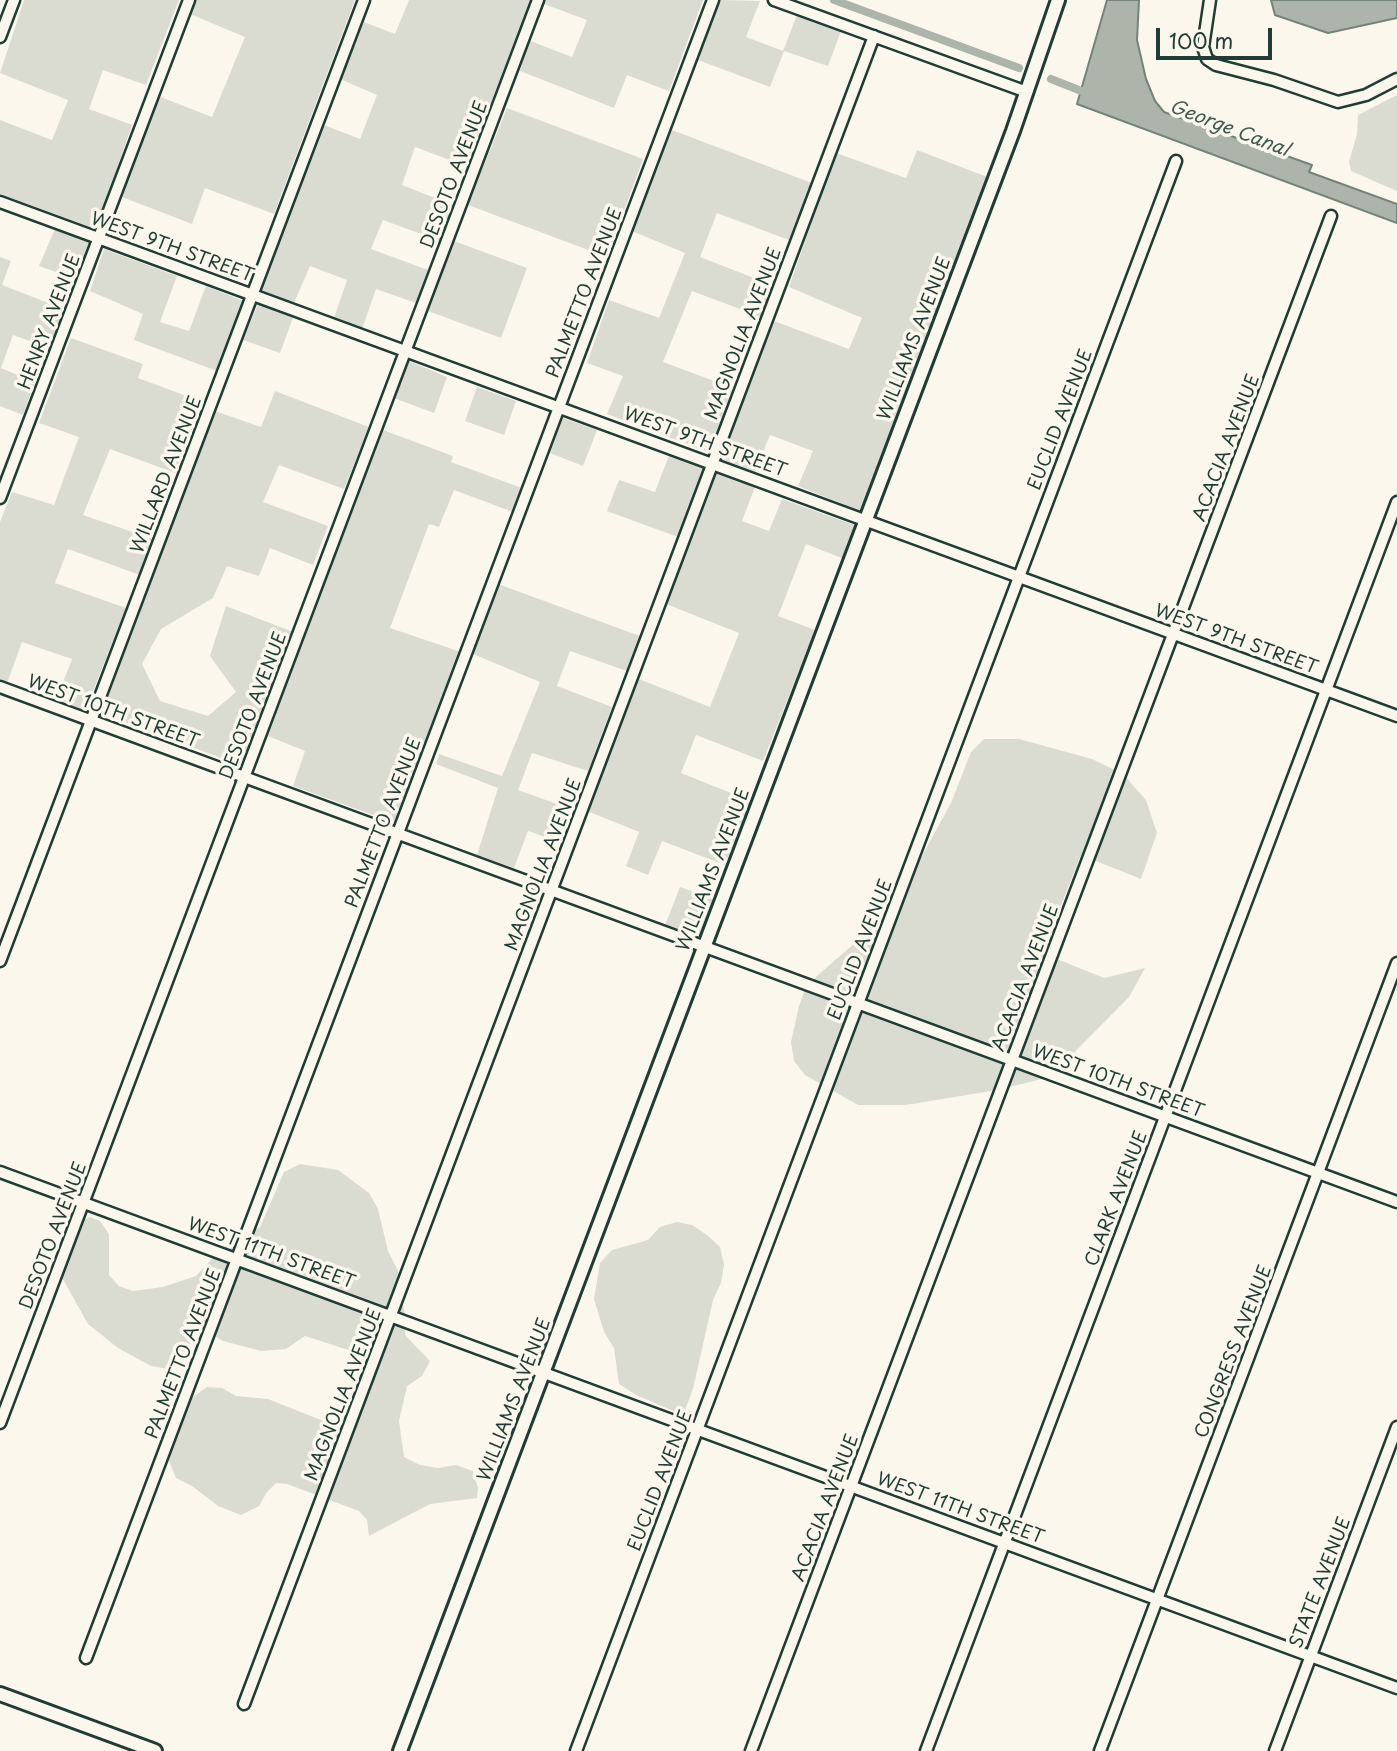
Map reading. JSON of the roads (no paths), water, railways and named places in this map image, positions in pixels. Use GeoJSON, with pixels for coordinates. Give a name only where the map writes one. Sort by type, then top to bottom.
{"type":"FeatureCollection","features":[{"type":"Feature","properties":{"kind":"street"},"geometry":{"type":"LineString","coordinates":[[0,37],[14,0]]}},
{"type":"Feature","properties":{"kind":"street","name":"HENRY AVENUE"},"geometry":{"type":"LineString","coordinates":[[0,498],[189,0]]}},
{"type":"Feature","properties":{"kind":"street","name":"WILLARD AVENUE"},"geometry":{"type":"LineString","coordinates":[[0,961],[364,0]]}},
{"type":"Feature","properties":{"kind":"street","name":"DESOTO AVENUE"},"geometry":{"type":"LineString","coordinates":[[0,1423],[538,0]]}},
{"type":"Feature","properties":{"kind":"street","name":"PALMETTO AVENUE"},"geometry":{"type":"LineString","coordinates":[[86,1658],[713,0]]}},
{"type":"Feature","properties":{"kind":"street"},"geometry":{"type":"LineString","coordinates":[[774,0],[1027,92]]}},
{"type":"Feature","properties":{"kind":"street","name":"WILLIAMS AVENUE"},"geometry":{"type":"LineString","coordinates":[[400,1751],[1027,92],[1058,0]]}},
{"type":"Feature","properties":{"kind":"street"},"geometry":{"type":"LineString","coordinates":[[1210,0],[1203,47],[1207,59],[1216,65],[1274,80],[1338,102],[1366,95],[1397,79]]}},
{"type":"Feature","properties":{"kind":"street","name":"MAGNOLIA AVENUE"},"geometry":{"type":"LineString","coordinates":[[243,1704],[874,36]]}},
{"type":"Feature","properties":{"kind":"street","name":"EUCLID AVENUE"},"geometry":{"type":"LineString","coordinates":[[576,1751],[1176,161]]}},
{"type":"Feature","properties":{"kind":"street","name":"WEST 9TH STREET"},"geometry":{"type":"LineString","coordinates":[[0,202],[866,518],[1397,716]]}},
{"type":"Feature","properties":{"kind":"street","name":"ACACIA AVENUE"},"geometry":{"type":"LineString","coordinates":[[751,1751],[1331,216]]}},
{"type":"Feature","properties":{"kind":"street","name":"CLARK AVENUE"},"geometry":{"type":"LineString","coordinates":[[926,1751],[1397,502]]}},
{"type":"Feature","properties":{"kind":"street","name":"WEST 10TH STREET"},"geometry":{"type":"LineString","coordinates":[[0,687],[705,944],[1397,1202]]}},
{"type":"Feature","properties":{"kind":"street","name":"CONGRESS AVENUE"},"geometry":{"type":"LineString","coordinates":[[1100,1751],[1397,964]]}},
{"type":"Feature","properties":{"kind":"street","name":"WEST 11TH STREET"},"geometry":{"type":"LineString","coordinates":[[0,1172],[545,1371],[1397,1688]]}},
{"type":"Feature","properties":{"kind":"street","name":"STATE AVENUE"},"geometry":{"type":"LineString","coordinates":[[1275,1751],[1397,1427]]}},
{"type":"Feature","properties":{"kind":"street"},"geometry":{"type":"LineString","coordinates":[[0,1694],[155,1751]]}},
{"type":"Feature","properties":{"kind":"waterway","name":"George Canal"},"geometry":{"type":"LineString","coordinates":[[834,0],[1019,68]]}},
{"type":"Feature","properties":{"kind":"waterway","name":"George Canal"},"geometry":{"type":"LineString","coordinates":[[1051,79],[1089,94]]}}]}
